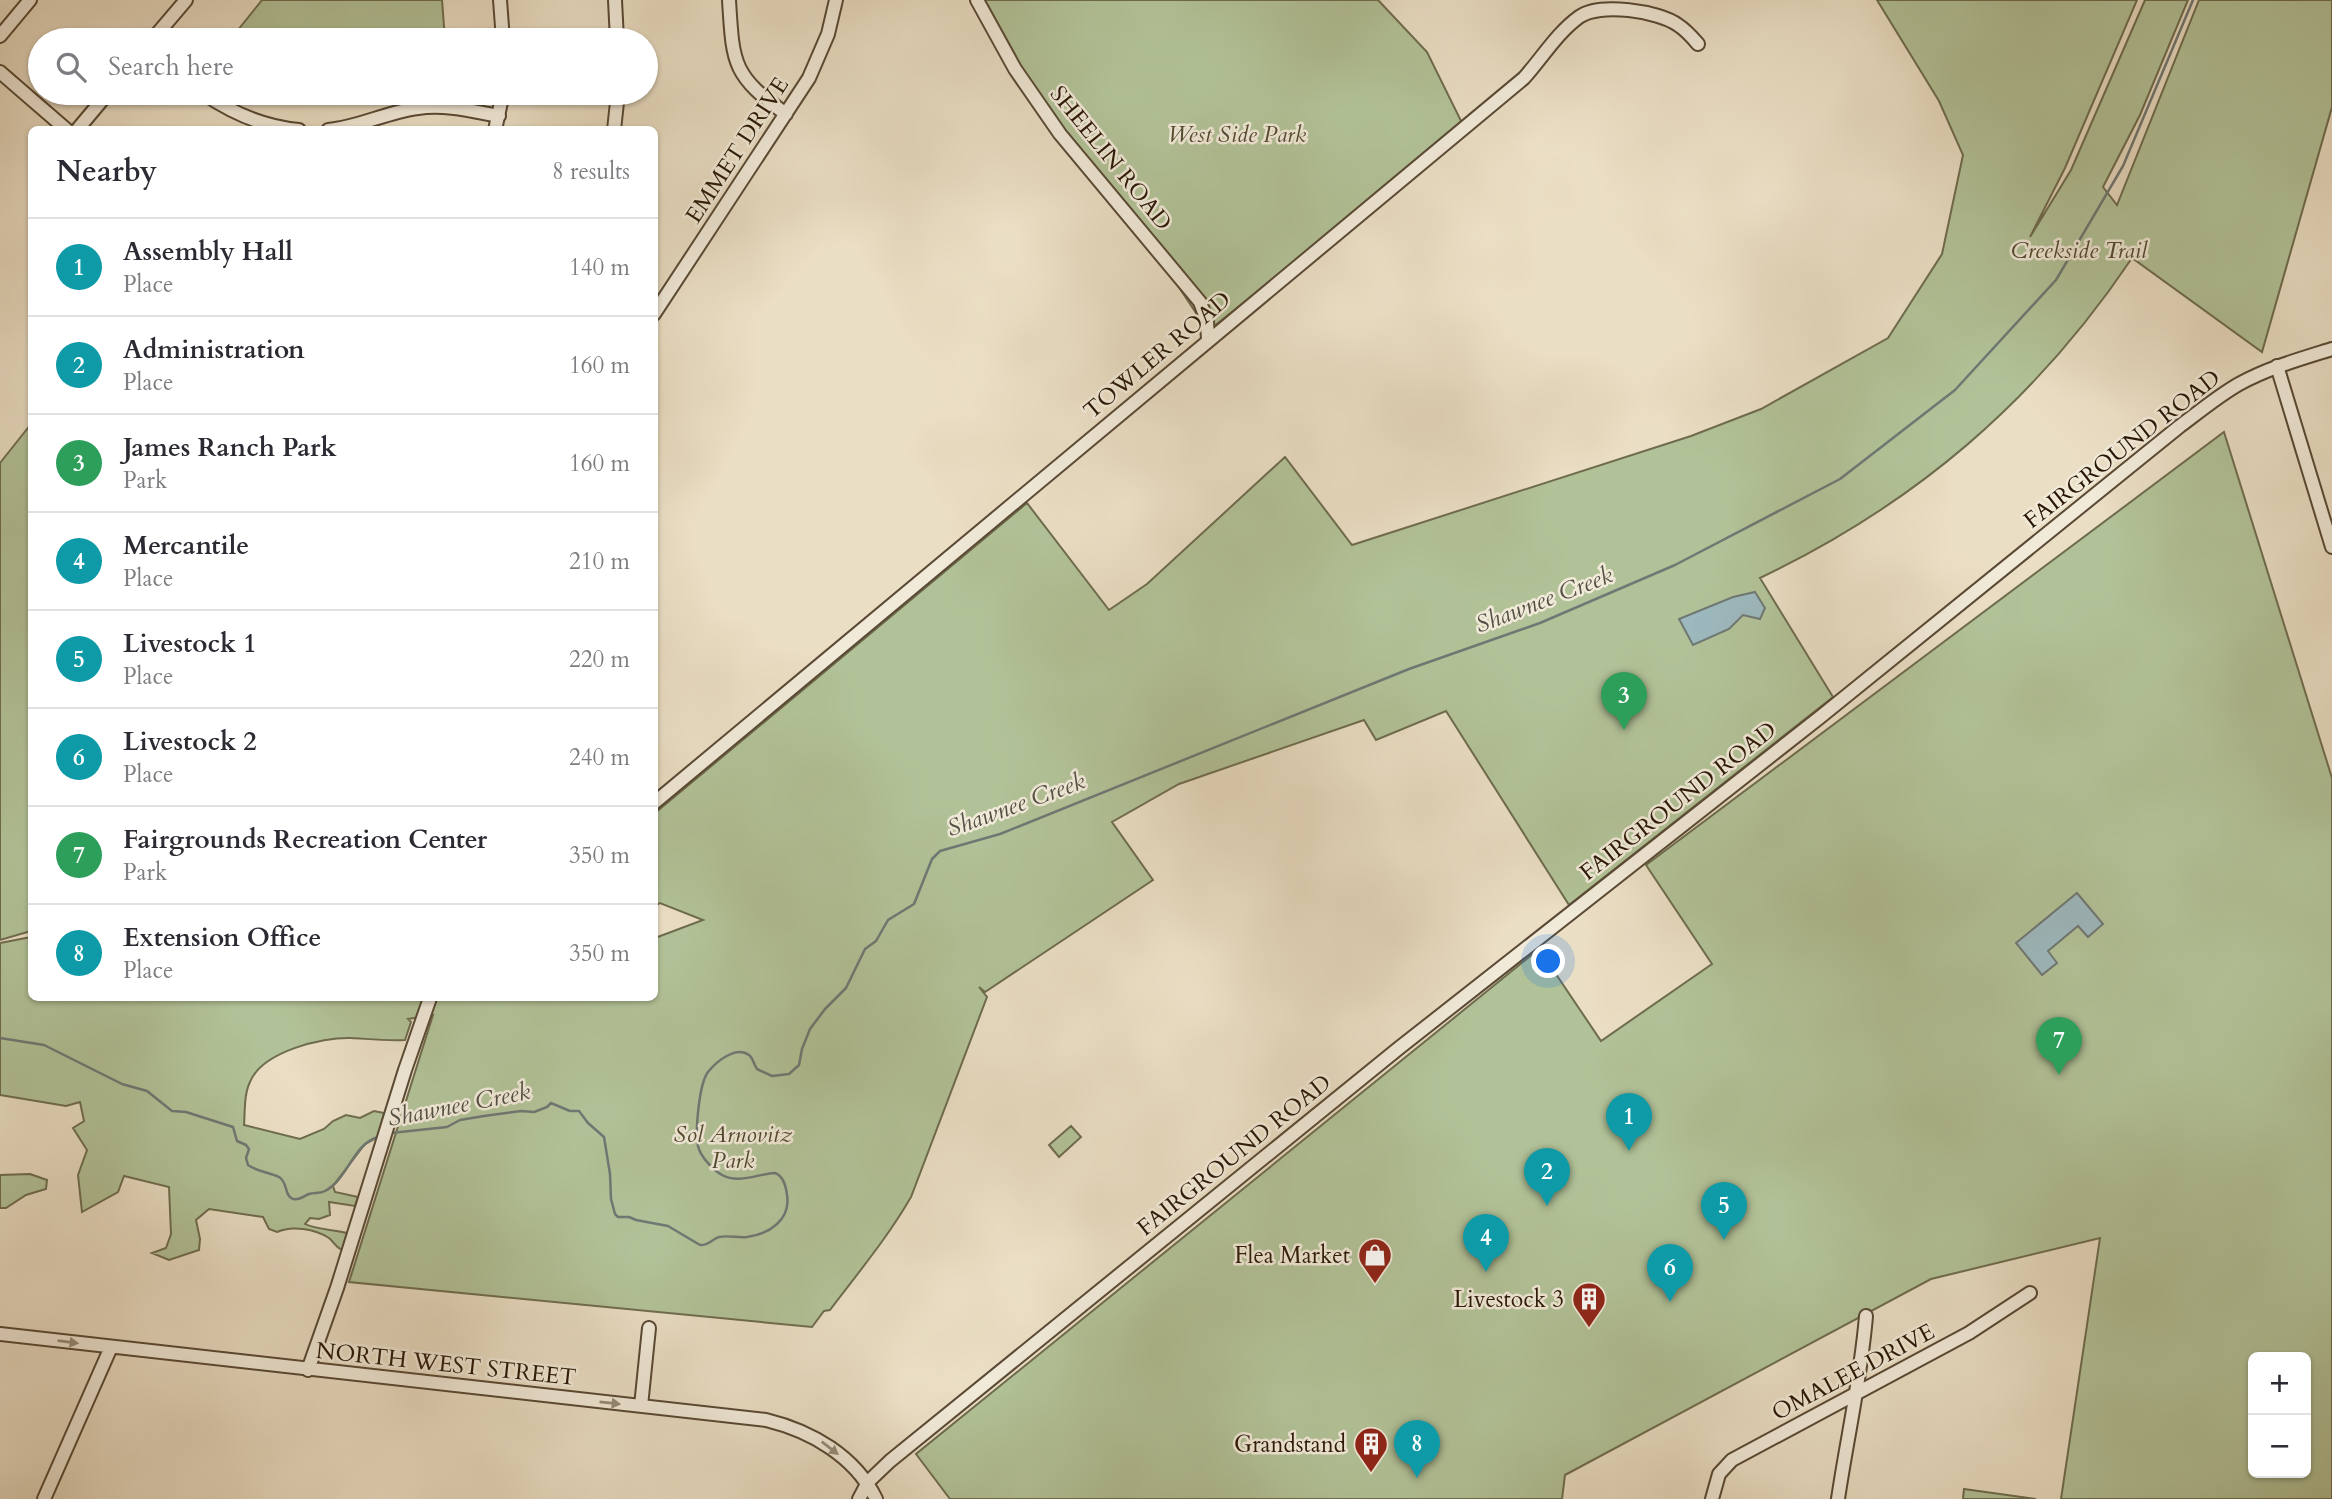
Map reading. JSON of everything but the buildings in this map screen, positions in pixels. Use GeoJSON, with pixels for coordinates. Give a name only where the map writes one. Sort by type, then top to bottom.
{"type":"FeatureCollection","features":[{"type":"Feature","properties":{"kind":"street"},"geometry":{"type":"LineString","coordinates":[[0,36],[30,0]]}},
{"type":"Feature","properties":{"kind":"street"},"geometry":{"type":"LineString","coordinates":[[162,28],[186,0]]}},
{"type":"Feature","properties":{"kind":"street"},"geometry":{"type":"LineString","coordinates":[[500,0],[502,28]]}},
{"type":"Feature","properties":{"kind":"street"},"geometry":{"type":"LineString","coordinates":[[615,0],[616,28]]}},
{"type":"Feature","properties":{"kind":"street"},"geometry":{"type":"LineString","coordinates":[[729,0],[733,48],[741,72],[754,89],[786,114]]}},
{"type":"Feature","properties":{"kind":"street","name":"EMMET DRIVE"},"geometry":{"type":"LineString","coordinates":[[658,308],[816,64],[828,34],[836,0]]}},
{"type":"Feature","properties":{"kind":"street","name":"SHEELIN ROAD"},"geometry":{"type":"LineString","coordinates":[[977,0],[1015,69],[1060,134],[1200,302],[1207,321],[1208,340]]}},
{"type":"Feature","properties":{"kind":"street","name":"TOWLER ROAD"},"geometry":{"type":"LineString","coordinates":[[658,800],[1524,78],[1564,30],[1581,15],[1603,8],[1635,10],[1676,23],[1699,44]]}},
{"type":"Feature","properties":{"kind":"street"},"geometry":{"type":"LineString","coordinates":[[0,72],[28,96]]}},
{"type":"Feature","properties":{"kind":"street"},"geometry":{"type":"LineString","coordinates":[[38,105],[62,126]]}},
{"type":"Feature","properties":{"kind":"street"},"geometry":{"type":"LineString","coordinates":[[80,126],[98,105]]}},
{"type":"Feature","properties":{"kind":"street"},"geometry":{"type":"LineString","coordinates":[[222,105],[247,117],[277,126]]}},
{"type":"Feature","properties":{"kind":"street"},"geometry":{"type":"LineString","coordinates":[[496,126],[501,105]]}},
{"type":"Feature","properties":{"kind":"street"},"geometry":{"type":"LineString","coordinates":[[614,126],[617,105]]}},
{"type":"Feature","properties":{"kind":"street"},"geometry":{"type":"LineString","coordinates":[[351,126],[406,110],[431,107],[453,107],[499,116]]}},
{"type":"Feature","properties":{"kind":"street","name":"FAIRGROUND ROAD"},"geometry":{"type":"LineString","coordinates":[[859,1499],[868,1482],[890,1461],[1067,1316],[1399,1048],[1819,718],[2180,426],[2239,384],[2277,366],[2332,349]]}},
{"type":"Feature","properties":{"kind":"street"},"geometry":{"type":"LineString","coordinates":[[2277,366],[2332,547]]}},
{"type":"Feature","properties":{"kind":"street"},"geometry":{"type":"LineString","coordinates":[[308,1370],[429,1001]]}},
{"type":"Feature","properties":{"kind":"street","name":"OMALEE DRIVE"},"geometry":{"type":"LineString","coordinates":[[1712,1499],[1719,1474],[1732,1460],[1969,1334],[2030,1293]]}},
{"type":"Feature","properties":{"kind":"street"},"geometry":{"type":"LineString","coordinates":[[1838,1499],[1861,1368],[1866,1316]]}},
{"type":"Feature","properties":{"kind":"street"},"geometry":{"type":"LineString","coordinates":[[641,1406],[649,1328]]}},
{"type":"Feature","properties":{"kind":"street","name":"NORTH WEST STREET"},"geometry":{"type":"LineString","coordinates":[[0,1334],[766,1420],[784,1424],[817,1438],[868,1482]]}},
{"type":"Feature","properties":{"kind":"street"},"geometry":{"type":"LineString","coordinates":[[44,1499],[111,1347]]}},
{"type":"Feature","properties":{"kind":"street"},"geometry":{"type":"LineString","coordinates":[[868,1482],[876,1499]]}},
{"type":"Feature","properties":{"kind":"green space"},"geometry":{"type":"Polygon","coordinates":[[[262,0],[442,0],[444,28],[240,28],[262,0]]]}},
{"type":"Feature","properties":{"kind":"green space","name":"West Side Park"},"geometry":{"type":"Polygon","coordinates":[[[982,0],[1378,0],[1427,52],[1464,127],[1208,331],[1137,224],[1015,69],[982,0]]]}},
{"type":"Feature","properties":{"kind":"green space"},"geometry":{"type":"Polygon","coordinates":[[[1877,0],[2137,0],[2065,168],[2030,237],[2071,170],[2145,0],[2188,0],[2140,115],[2103,187],[2117,205],[2199,0],[2332,0],[2332,107],[2262,352],[2132,258],[2095,310],[2055,358],[2013,403],[1968,444],[1921,482],[1870,517],[1817,549],[1760,578],[1833,697],[1569,905],[1446,711],[1376,740],[1364,720],[1179,784],[1112,822],[1153,880],[985,992],[979,987],[987,997],[911,1197],[862,1269],[830,1310],[824,1311],[812,1327],[349,1282],[433,1015],[408,1019],[411,1022],[405,1040],[339,1038],[294,1048],[267,1062],[257,1071],[248,1087],[244,1125],[300,1139],[324,1129],[346,1115],[360,1118],[374,1111],[384,1113],[378,1137],[365,1144],[333,1186],[335,1192],[358,1197],[355,1206],[329,1202],[330,1215],[319,1219],[310,1218],[305,1224],[347,1233],[342,1250],[329,1238],[317,1232],[296,1228],[277,1232],[269,1229],[263,1217],[209,1209],[196,1220],[199,1250],[169,1260],[152,1253],[166,1248],[171,1234],[169,1187],[124,1176],[118,1192],[82,1212],[78,1175],[87,1150],[73,1128],[84,1121],[80,1102],[66,1106],[0,1095],[0,943],[28,938],[28,1001],[658,1001],[658,937],[703,920],[658,904],[658,810],[1027,503],[1109,610],[1147,584],[1285,457],[1352,545],[1691,436],[1761,409],[1888,338],[1942,254],[1963,155],[1939,101],[1877,0]]]}},
{"type":"Feature","properties":{"kind":"green space"},"geometry":{"type":"Polygon","coordinates":[[[28,428],[28,932],[0,940],[0,463],[28,428]]]}},
{"type":"Feature","properties":{"kind":"green space"},"geometry":{"type":"Polygon","coordinates":[[[2224,432],[2332,778],[2332,1499],[2061,1499],[2100,1238],[1931,1279],[1565,1475],[1562,1499],[950,1499],[916,1454],[1539,949],[1601,1041],[1712,964],[1646,865],[2224,432]]]}},
{"type":"Feature","properties":{"kind":"green space"},"geometry":{"type":"Polygon","coordinates":[[[1071,1126],[1081,1137],[1059,1157],[1049,1145],[1071,1126]]]}},
{"type":"Feature","properties":{"kind":"green space"},"geometry":{"type":"Polygon","coordinates":[[[30,1174],[47,1180],[46,1189],[26,1195],[6,1208],[0,1208],[0,1175],[30,1174]]]}},
{"type":"Feature","properties":{"kind":"green space"},"geometry":{"type":"Polygon","coordinates":[[[1964,1489],[2036,1499],[1963,1499],[1964,1489]]]}},
{"type":"Feature","properties":{"kind":"water"},"geometry":{"type":"Polygon","coordinates":[[[1755,592],[1765,608],[1760,619],[1743,615],[1729,629],[1693,645],[1679,619],[1733,597],[1755,592]]]}},
{"type":"Feature","properties":{"kind":"water"},"geometry":{"type":"Polygon","coordinates":[[[2077,893],[2103,924],[2088,937],[2078,926],[2048,951],[2057,963],[2042,975],[2016,943],[2077,893]]]}},
{"type":"Feature","properties":{"kind":"waterway","name":"Shawnee Creek"},"geometry":{"type":"LineString","coordinates":[[391,1133],[447,1127],[460,1120],[484,1116],[534,1112],[551,1103],[570,1111],[579,1111],[604,1137],[611,1199],[618,1217],[668,1226],[700,1245],[719,1237],[747,1237],[770,1229],[786,1212],[786,1188],[780,1176],[775,1173],[741,1179],[728,1178],[718,1173],[699,1150],[697,1119],[705,1078],[721,1060],[738,1052],[749,1055],[757,1069],[772,1076],[789,1074],[799,1065],[810,1029],[846,988],[865,949],[876,941],[888,920],[914,904],[932,859],[940,851],[1000,834],[1409,669],[1540,623],[1675,565],[1840,479],[1955,390],[2056,280],[2123,166],[2193,0]]}},
{"type":"Feature","properties":{"kind":"waterway","name":"Shawnee Creek"},"geometry":{"type":"LineString","coordinates":[[0,1038],[44,1045],[122,1084],[147,1091],[172,1111],[186,1112],[233,1127],[237,1141],[249,1149],[246,1158],[248,1165],[282,1179],[288,1195],[293,1199],[323,1192],[333,1186],[362,1147],[378,1137]]}},
{"type":"Feature","properties":{"kind":"place","name":"James Ranch Park"},"geometry":{"type":"Point","coordinates":[1624,730]}},
{"type":"Feature","properties":{"kind":"place","name":"Fairgrounds Recreation Center"},"geometry":{"type":"Point","coordinates":[2059,1075]}},
{"type":"Feature","properties":{"kind":"place","name":"Assembly Hall"},"geometry":{"type":"Point","coordinates":[1629,1151]}},
{"type":"Feature","properties":{"kind":"place","name":"Administration"},"geometry":{"type":"Point","coordinates":[1547,1206]}},
{"type":"Feature","properties":{"kind":"place","name":"Livestock 1"},"geometry":{"type":"Point","coordinates":[1724,1240]}},
{"type":"Feature","properties":{"kind":"place","name":"Mercantile"},"geometry":{"type":"Point","coordinates":[1486,1272]}},
{"type":"Feature","properties":{"kind":"place","name":"Flea Market"},"geometry":{"type":"Point","coordinates":[1375,1285]}},
{"type":"Feature","properties":{"kind":"place","name":"Livestock 2"},"geometry":{"type":"Point","coordinates":[1670,1302]}},
{"type":"Feature","properties":{"kind":"place","name":"Livestock 3"},"geometry":{"type":"Point","coordinates":[1589,1329]}},
{"type":"Feature","properties":{"kind":"place","name":"Grandstand"},"geometry":{"type":"Point","coordinates":[1371,1474]}},
{"type":"Feature","properties":{"kind":"place","name":"Extension Office"},"geometry":{"type":"Point","coordinates":[1417,1478]}},
{"type":"Feature","properties":{"kind":"park label","name":"Creekside Trail"},"geometry":{"type":"Point","coordinates":[2079,250]}},
{"type":"Feature","properties":{"kind":"park label","name":"Sol Arnovitz Park"},"geometry":{"type":"Point","coordinates":[733,1147]}}]}
